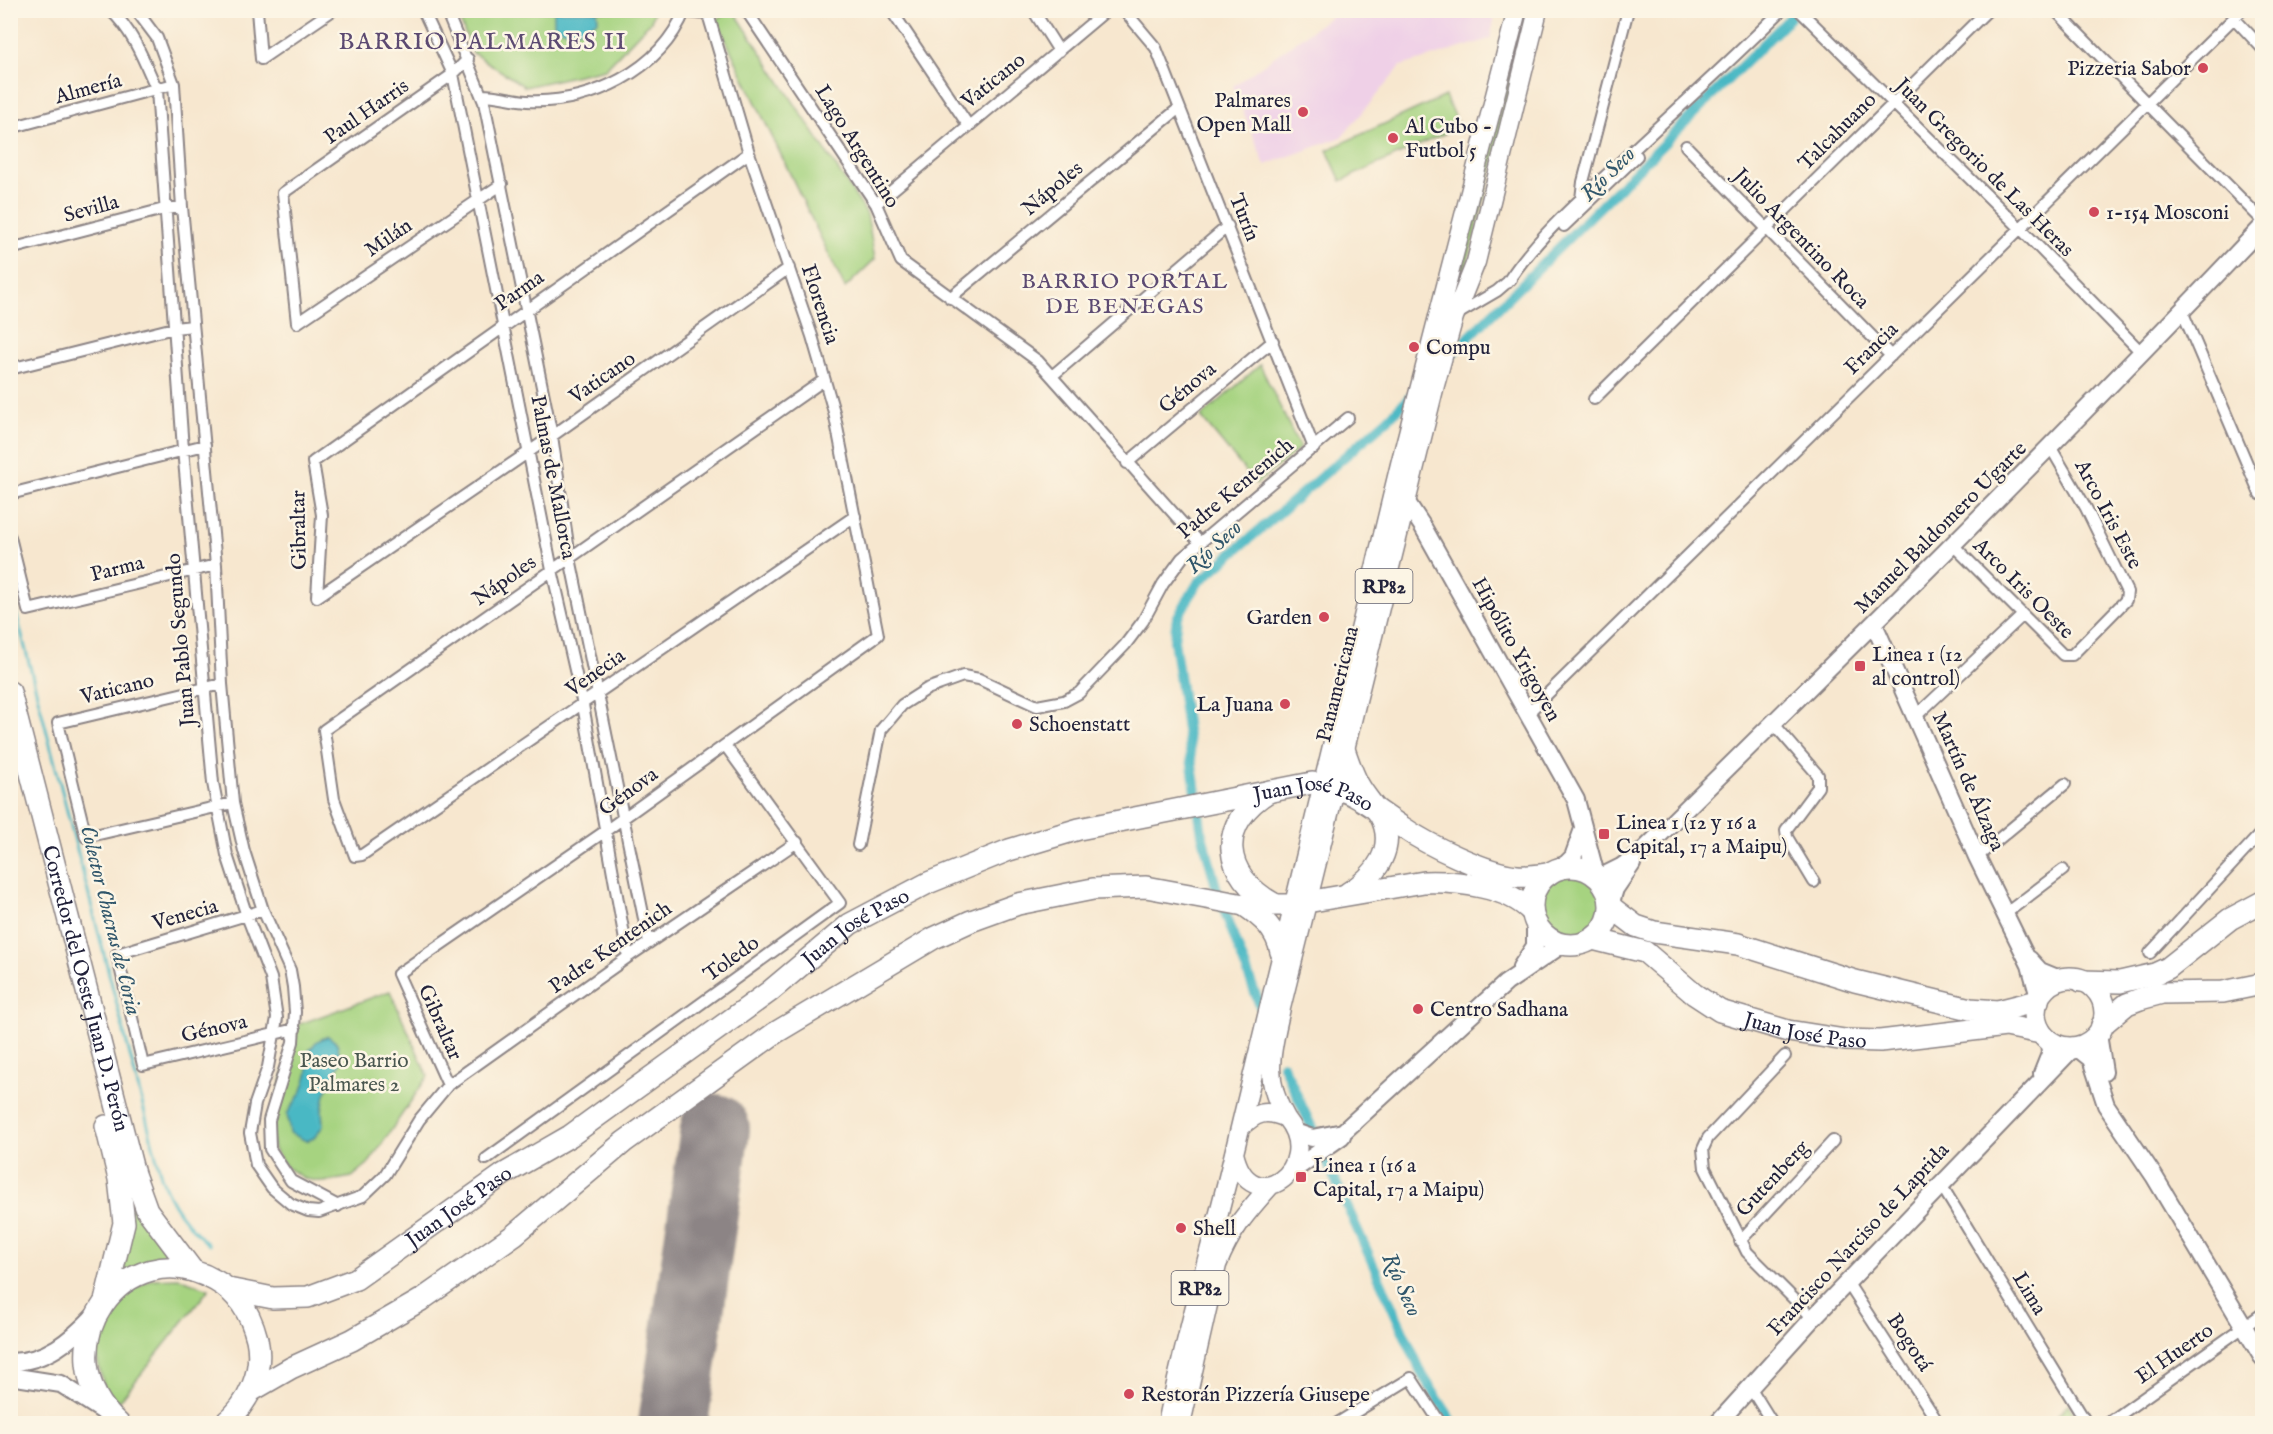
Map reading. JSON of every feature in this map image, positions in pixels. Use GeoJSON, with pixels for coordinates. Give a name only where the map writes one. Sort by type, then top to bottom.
{"type":"FeatureCollection","features":[{"type":"Feature","properties":{"kind":"highway","name":"Corredor del Oeste Juan D. Perón"},"geometry":{"type":"LineString","coordinates":[[10,692],[134,1174],[147,1210],[193,1271]]}},
{"type":"Feature","properties":{"kind":"highway","name":"Corredor del Oeste Juan D. Perón"},"geometry":{"type":"LineString","coordinates":[[10,747],[119,1179],[124,1223],[116,1263],[101,1307],[88,1335],[87,1369],[95,1395],[116,1421]]}},
{"type":"Feature","properties":{"kind":"highway"},"geometry":{"type":"LineString","coordinates":[[1342,897],[1370,877],[1384,855],[1384,827],[1358,785],[1344,749]]}},
{"type":"Feature","properties":{"kind":"highway","name":"Juan José Paso"},"geometry":{"type":"LineString","coordinates":[[228,1289],[273,1298],[308,1297],[356,1279],[504,1174],[570,1136],[611,1107],[770,992],[834,936],[874,909],[937,878],[1009,850],[1079,830],[1274,788],[1328,785],[1371,803],[1413,835],[1460,856],[1515,876],[1555,871]]}},
{"type":"Feature","properties":{"kind":"highway"},"geometry":{"type":"LineString","coordinates":[[1274,788],[1253,803],[1241,817],[1232,844],[1234,866],[1242,880],[1258,896],[1291,904]]}},
{"type":"Feature","properties":{"kind":"highway"},"geometry":{"type":"LineString","coordinates":[[1583,868],[1598,877],[1607,889],[1611,905],[1604,928],[1593,939],[1577,945],[1563,944],[1549,939],[1534,916],[1535,890],[1555,871],[1583,868]]}},
{"type":"Feature","properties":{"kind":"highway","name":"Juan José Paso"},"geometry":{"type":"LineString","coordinates":[[250,1390],[352,1340],[421,1300],[514,1235],[624,1142],[775,1033],[934,938],[1018,904],[1093,889],[1146,887],[1245,905],[1291,904],[1438,881],[1481,888],[1510,896],[1524,902],[1534,916]]}},
{"type":"Feature","properties":{"kind":"highway"},"geometry":{"type":"LineString","coordinates":[[2045,1037],[2035,1014],[2039,999],[2047,987],[2072,980],[2120,982],[2155,974],[2168,968],[2230,919],[2262,902]]}},
{"type":"Feature","properties":{"kind":"highway"},"geometry":{"type":"LineString","coordinates":[[1245,905],[1263,918],[1273,930],[1281,952]]}},
{"type":"Feature","properties":{"kind":"highway"},"geometry":{"type":"LineString","coordinates":[[1611,905],[1636,926],[1654,932],[1738,944],[1856,981],[1970,1009],[1998,1011],[2039,999]]}},
{"type":"Feature","properties":{"kind":"highway","name":"Juan José Paso"},"geometry":{"type":"LineString","coordinates":[[1593,939],[1645,952],[1694,994],[1720,1011],[1788,1031],[1845,1040],[1880,1041],[2006,1026],[2045,1037],[2069,1052]]}},
{"type":"Feature","properties":{"kind":"highway"},"geometry":{"type":"LineString","coordinates":[[2072,980],[2100,996],[2105,1011],[2100,1030]]}},
{"type":"Feature","properties":{"kind":"highway"},"geometry":{"type":"LineString","coordinates":[[2069,1052],[2086,1044],[2127,1004],[2140,999],[2162,993],[2223,992],[2262,984]]}},
{"type":"Feature","properties":{"kind":"highway"},"geometry":{"type":"LineString","coordinates":[[101,1307],[122,1284],[144,1273],[168,1269],[193,1271],[212,1278],[228,1289],[248,1314],[256,1336],[258,1360],[250,1390],[238,1410],[224,1424]]}},
{"type":"Feature","properties":{"kind":"main road"},"geometry":{"type":"LineString","coordinates":[[1424,389],[1476,262],[1538,14],[1517,12],[1437,357]]}},
{"type":"Feature","properties":{"kind":"main road","name":"Panamericana"},"geometry":{"type":"LineString","coordinates":[[1328,785],[1344,749],[1406,501],[1424,389]]}},
{"type":"Feature","properties":{"kind":"main road","name":"Panamericana"},"geometry":{"type":"LineString","coordinates":[[1167,1424],[1184,1341],[1234,1153],[1291,904],[1328,785],[1424,389]]}},
{"type":"Feature","properties":{"kind":"main road","name":"Panamericana"},"geometry":{"type":"LineString","coordinates":[[1288,1174],[1298,1158],[1291,1125],[1276,1100],[1270,1061],[1291,904]]}},
{"type":"Feature","properties":{"kind":"main road"},"geometry":{"type":"LineString","coordinates":[[1240,1128],[1263,1111],[1291,1125]]}},
{"type":"Feature","properties":{"kind":"main road"},"geometry":{"type":"LineString","coordinates":[[1234,1153],[1245,1179],[1257,1186],[1271,1185]]}},
{"type":"Feature","properties":{"kind":"main road","name":"RP82"},"geometry":{"type":"LineString","coordinates":[[1181,1424],[1217,1265],[1224,1246],[1238,1220],[1271,1185],[1288,1174]]}},
{"type":"Feature","properties":{"kind":"street","name":"Juan Pablo Segundo"},"geometry":{"type":"LineString","coordinates":[[110,10],[128,32],[145,62],[156,90],[203,687],[217,806],[227,855],[246,916],[271,978],[277,1018],[250,1133],[256,1165],[272,1188],[291,1204],[308,1211],[319,1212],[363,1196],[385,1175],[419,1120],[448,1085]]}},
{"type":"Feature","properties":{"kind":"street","name":"Juan Pablo Segundo"},"geometry":{"type":"LineString","coordinates":[[136,10],[157,38],[174,84],[182,207],[216,565],[222,684],[233,803],[244,851],[263,910],[290,970],[293,987],[295,1029],[287,1067],[269,1120],[270,1149],[291,1181],[338,1206]]}},
{"type":"Feature","properties":{"kind":"street"},"geometry":{"type":"LineString","coordinates":[[257,10],[261,59],[333,10]]}},
{"type":"Feature","properties":{"kind":"street","name":"Palmas de Mallorca"},"geometry":{"type":"LineString","coordinates":[[423,10],[453,74],[552,570],[583,705],[628,957]]}},
{"type":"Feature","properties":{"kind":"street","name":"Palmas de Mallorca"},"geometry":{"type":"LineString","coordinates":[[446,10],[482,95],[502,184],[552,436],[570,558],[649,943]]}},
{"type":"Feature","properties":{"kind":"street","name":"Lago Argentino"},"geometry":{"type":"LineString","coordinates":[[746,10],[876,204],[901,261],[1038,361],[1200,543]]}},
{"type":"Feature","properties":{"kind":"street"},"geometry":{"type":"LineString","coordinates":[[891,10],[968,125]]}},
{"type":"Feature","properties":{"kind":"street"},"geometry":{"type":"LineString","coordinates":[[1032,10],[1059,51]]}},
{"type":"Feature","properties":{"kind":"street","name":"Vaticano"},"geometry":{"type":"LineString","coordinates":[[876,204],[1107,10]]}},
{"type":"Feature","properties":{"kind":"street","name":"Turín"},"geometry":{"type":"LineString","coordinates":[[1124,10],[1156,48],[1178,109],[1228,226],[1314,448]]}},
{"type":"Feature","properties":{"kind":"street"},"geometry":{"type":"LineString","coordinates":[[1581,199],[1583,182],[1628,10]]}},
{"type":"Feature","properties":{"kind":"street"},"geometry":{"type":"LineString","coordinates":[[1454,317],[1507,283],[1782,10]]}},
{"type":"Feature","properties":{"kind":"street","name":"Talcahuano"},"geometry":{"type":"LineString","coordinates":[[1594,399],[1988,10]]}},
{"type":"Feature","properties":{"kind":"street"},"geometry":{"type":"LineString","coordinates":[[2055,10],[2262,220]]}},
{"type":"Feature","properties":{"kind":"street"},"geometry":{"type":"LineString","coordinates":[[482,95],[526,101],[553,100],[579,97],[613,85],[640,68],[658,51],[685,11]]}},
{"type":"Feature","properties":{"kind":"street","name":"Florencia"},"geometry":{"type":"LineString","coordinates":[[685,11],[710,12],[748,153],[789,268],[834,411],[878,635]]}},
{"type":"Feature","properties":{"kind":"street","name":"Juan Gregorio de Las Heras"},"geometry":{"type":"LineString","coordinates":[[1800,12],[1893,102],[2142,353]]}},
{"type":"Feature","properties":{"kind":"street"},"geometry":{"type":"LineString","coordinates":[[2238,14],[2262,48]]}},
{"type":"Feature","properties":{"kind":"street","name":"Francia"},"geometry":{"type":"LineString","coordinates":[[1527,714],[2238,14]]}},
{"type":"Feature","properties":{"kind":"street","name":"Paul Harris"},"geometry":{"type":"LineString","coordinates":[[297,323],[283,193],[453,74],[468,58]]}},
{"type":"Feature","properties":{"kind":"street"},"geometry":{"type":"LineString","coordinates":[[1507,283],[1520,265],[1581,199],[1730,62]]}},
{"type":"Feature","properties":{"kind":"street","name":"Almería"},"geometry":{"type":"LineString","coordinates":[[10,128],[174,84]]}},
{"type":"Feature","properties":{"kind":"street","name":"Nápoles"},"geometry":{"type":"LineString","coordinates":[[950,298],[1178,109]]}},
{"type":"Feature","properties":{"kind":"street","name":"Julio Argentino Roca"},"geometry":{"type":"LineString","coordinates":[[1686,146],[1891,356]]}},
{"type":"Feature","properties":{"kind":"street","name":"Parma"},"geometry":{"type":"LineString","coordinates":[[313,462],[504,324],[748,153]]}},
{"type":"Feature","properties":{"kind":"street","name":"Milán"},"geometry":{"type":"LineString","coordinates":[[297,323],[502,184]]}},
{"type":"Feature","properties":{"kind":"street","name":"Sevilla"},"geometry":{"type":"LineString","coordinates":[[10,249],[164,209],[182,207]]}},
{"type":"Feature","properties":{"kind":"street"},"geometry":{"type":"LineString","coordinates":[[1052,376],[1228,226]]}},
{"type":"Feature","properties":{"kind":"street","name":"Manuel Baldomero Ugarte"},"geometry":{"type":"LineString","coordinates":[[1611,905],[1620,880],[1642,852],[1954,546],[2262,227]]}},
{"type":"Feature","properties":{"kind":"street","name":"Vaticano"},"geometry":{"type":"LineString","coordinates":[[317,597],[530,452],[789,268]]}},
{"type":"Feature","properties":{"kind":"street"},"geometry":{"type":"LineString","coordinates":[[2182,311],[2260,494]]}},
{"type":"Feature","properties":{"kind":"street"},"geometry":{"type":"LineString","coordinates":[[10,369],[174,328],[193,326]]}},
{"type":"Feature","properties":{"kind":"street","name":"Génova"},"geometry":{"type":"LineString","coordinates":[[1127,463],[1273,341]]}},
{"type":"Feature","properties":{"kind":"street","name":"Nápoles"},"geometry":{"type":"LineString","coordinates":[[355,856],[334,799],[324,730],[824,380]]}},
{"type":"Feature","properties":{"kind":"street","name":"Padre Kentenich"},"geometry":{"type":"LineString","coordinates":[[858,845],[881,730],[902,705],[927,689],[963,676],[979,679],[1037,706],[1064,701],[1079,693],[1125,645],[1182,558],[1348,418]]}},
{"type":"Feature","properties":{"kind":"street"},"geometry":{"type":"LineString","coordinates":[[10,494],[183,448],[205,445]]}},
{"type":"Feature","properties":{"kind":"street","name":"Arco Iris Este"},"geometry":{"type":"LineString","coordinates":[[2051,448],[2086,508],[2127,592],[2126,600],[2067,657]]}},
{"type":"Feature","properties":{"kind":"street","name":"Gibraltar"},"geometry":{"type":"LineString","coordinates":[[313,462],[322,515],[317,597]]}},
{"type":"Feature","properties":{"kind":"street","name":"Hipólito Yrigoyen"},"geometry":{"type":"LineString","coordinates":[[1406,501],[1423,527],[1576,800],[1598,877]]}},
{"type":"Feature","properties":{"kind":"street","name":"Venecia"},"geometry":{"type":"LineString","coordinates":[[355,856],[362,855],[583,705],[855,516]]}},
{"type":"Feature","properties":{"kind":"street","name":"Parma"},"geometry":{"type":"LineString","coordinates":[[10,537],[28,610],[216,565]]}},
{"type":"Feature","properties":{"kind":"street","name":"Arco Iris Oeste"},"geometry":{"type":"LineString","coordinates":[[1954,546],[2067,657]]}},
{"type":"Feature","properties":{"kind":"street"},"geometry":{"type":"LineString","coordinates":[[1916,716],[2023,615]]}},
{"type":"Feature","properties":{"kind":"street","name":"Martín de Álzaga"},"geometry":{"type":"LineString","coordinates":[[1874,624],[1977,857],[2025,954],[2039,999]]}},
{"type":"Feature","properties":{"kind":"street","name":"Génova"},"geometry":{"type":"LineString","coordinates":[[398,974],[604,832],[878,635]]}},
{"type":"Feature","properties":{"kind":"street","name":"Vaticano"},"geometry":{"type":"LineString","coordinates":[[217,806],[86,837],[58,723],[222,684]]}},
{"type":"Feature","properties":{"kind":"street"},"geometry":{"type":"LineString","coordinates":[[1773,723],[1818,775],[1818,787],[1786,830],[1787,837],[1814,882]]}},
{"type":"Feature","properties":{"kind":"street","name":"Toledo"},"geometry":{"type":"LineString","coordinates":[[486,1158],[840,903],[725,745]]}},
{"type":"Feature","properties":{"kind":"street"},"geometry":{"type":"LineString","coordinates":[[1977,857],[2065,784]]}},
{"type":"Feature","properties":{"kind":"street"},"geometry":{"type":"LineString","coordinates":[[217,806],[233,803]]}},
{"type":"Feature","properties":{"kind":"street"},"geometry":{"type":"LineString","coordinates":[[1555,871],[1573,858],[1584,823]]}},
{"type":"Feature","properties":{"kind":"street"},"geometry":{"type":"LineString","coordinates":[[2150,953],[2262,832]]}},
{"type":"Feature","properties":{"kind":"street","name":"Padre Kentenich"},"geometry":{"type":"LineString","coordinates":[[448,1085],[628,957],[797,842]]}},
{"type":"Feature","properties":{"kind":"street","name":"Manuel Baldomero Ugarte"},"geometry":{"type":"LineString","coordinates":[[1598,877],[1621,867],[1642,852]]}},
{"type":"Feature","properties":{"kind":"street"},"geometry":{"type":"LineString","coordinates":[[2005,914],[2063,870]]}},
{"type":"Feature","properties":{"kind":"street","name":"Venecia"},"geometry":{"type":"LineString","coordinates":[[143,1065],[117,954],[263,910]]}},
{"type":"Feature","properties":{"kind":"street"},"geometry":{"type":"LineString","coordinates":[[1506,983],[1535,945],[1534,916]]}},
{"type":"Feature","properties":{"kind":"street"},"geometry":{"type":"LineString","coordinates":[[1291,1125],[1312,1138],[1343,1132],[1506,983],[1563,944]]}},
{"type":"Feature","properties":{"kind":"street","name":"Martín de Álzaga"},"geometry":{"type":"LineString","coordinates":[[2025,954],[2040,971],[2072,980]]}},
{"type":"Feature","properties":{"kind":"street","name":"Gibraltar"},"geometry":{"type":"LineString","coordinates":[[398,974],[448,1085]]}},
{"type":"Feature","properties":{"kind":"street","name":"Génova"},"geometry":{"type":"LineString","coordinates":[[143,1065],[295,1029]]}},
{"type":"Feature","properties":{"kind":"street"},"geometry":{"type":"LineString","coordinates":[[2100,1030],[2110,1095],[2128,1138]]}},
{"type":"Feature","properties":{"kind":"street","name":"Francisco Narciso de Laprida"},"geometry":{"type":"LineString","coordinates":[[2034,1087],[2048,1065],[2050,1054],[2045,1037]]}},
{"type":"Feature","properties":{"kind":"street"},"geometry":{"type":"LineString","coordinates":[[2069,1052],[2084,1052],[2093,1062],[2106,1105],[2262,1357]]}},
{"type":"Feature","properties":{"kind":"street","name":"Francisco Narciso de Laprida"},"geometry":{"type":"LineString","coordinates":[[1717,1424],[1847,1282],[2069,1052]]}},
{"type":"Feature","properties":{"kind":"street","name":"Gutenberg"},"geometry":{"type":"LineString","coordinates":[[1785,1056],[1708,1138],[1703,1149],[1705,1168],[1747,1252],[1813,1318]]}},
{"type":"Feature","properties":{"kind":"street"},"geometry":{"type":"LineString","coordinates":[[1288,1174],[1344,1134],[1352,1124]]}},
{"type":"Feature","properties":{"kind":"street","name":"Gutenberg"},"geometry":{"type":"LineString","coordinates":[[1740,1241],[1833,1141]]}},
{"type":"Feature","properties":{"kind":"street","name":"Lima"},"geometry":{"type":"LineString","coordinates":[[1940,1184],[2087,1424]]}},
{"type":"Feature","properties":{"kind":"street","name":"Bogotá"},"geometry":{"type":"LineString","coordinates":[[1847,1282],[1939,1424]]}},
{"type":"Feature","properties":{"kind":"street"},"geometry":{"type":"LineString","coordinates":[[10,1362],[34,1358],[55,1350],[76,1335],[101,1307]]}},
{"type":"Feature","properties":{"kind":"street","name":"El Huerto"},"geometry":{"type":"LineString","coordinates":[[2108,1424],[2262,1314]]}},
{"type":"Feature","properties":{"kind":"street"},"geometry":{"type":"LineString","coordinates":[[10,1376],[61,1384],[78,1393],[116,1421]]}},
{"type":"Feature","properties":{"kind":"street"},"geometry":{"type":"LineString","coordinates":[[1336,1424],[1411,1378],[1441,1424]]}},
{"type":"Feature","properties":{"kind":"street"},"geometry":{"type":"LineString","coordinates":[[1750,1387],[1773,1424]]}},
{"type":"Feature","properties":{"kind":"shaded area","name":"Palmares Open Mall"},"geometry":{"type":"Polygon","coordinates":[[[1339,11],[1496,11],[1490,39],[1401,66],[1342,137],[1265,165],[1233,86],[1339,11]]]}},
{"type":"Feature","properties":{"kind":"green space"},"geometry":{"type":"Polygon","coordinates":[[[456,11],[654,11],[651,21],[605,69],[525,87],[473,53],[456,11]]]}},
{"type":"Feature","properties":{"kind":"green space"},"geometry":{"type":"Polygon","coordinates":[[[734,11],[867,214],[875,259],[845,288],[716,20],[734,11]]]}},
{"type":"Feature","properties":{"kind":"green space"},"geometry":{"type":"Polygon","coordinates":[[[1524,11],[1533,11],[1279,981],[1456,270],[1481,190],[1524,11]]]}},
{"type":"Feature","properties":{"kind":"green space","name":"Al Cubo - Futbol 5"},"geometry":{"type":"Polygon","coordinates":[[[1445,96],[1459,127],[1341,181],[1327,150],[1445,96]]]}},
{"type":"Feature","properties":{"kind":"green space"},"geometry":{"type":"Polygon","coordinates":[[[1260,365],[1300,448],[1256,484],[1201,417],[1260,365]]]}},
{"type":"Feature","properties":{"kind":"green space"},"geometry":{"type":"Polygon","coordinates":[[[1571,874],[1589,880],[1597,888],[1603,906],[1597,924],[1589,932],[1571,938],[1553,932],[1545,924],[1539,906],[1545,888],[1553,880],[1571,874]]]}},
{"type":"Feature","properties":{"kind":"green space","name":"Paseo Barrio Palmares 2"},"geometry":{"type":"Polygon","coordinates":[[[390,991],[428,1076],[369,1163],[352,1177],[324,1182],[305,1179],[287,1168],[274,1150],[269,1125],[297,1025],[390,991]]]}},
{"type":"Feature","properties":{"kind":"green space"},"geometry":{"type":"Polygon","coordinates":[[[123,1174],[179,1261],[118,1275],[123,1174]]]}},
{"type":"Feature","properties":{"kind":"green space"},"geometry":{"type":"Polygon","coordinates":[[[179,1278],[209,1289],[114,1408],[108,1402],[93,1344],[117,1298],[152,1279],[179,1278]]]}},
{"type":"Feature","properties":{"kind":"green space"},"geometry":{"type":"Polygon","coordinates":[[[2068,1404],[2081,1423],[2050,1424],[2068,1404]]]}},
{"type":"Feature","properties":{"kind":"water"},"geometry":{"type":"Polygon","coordinates":[[[554,11],[597,11],[598,20],[576,31],[565,30],[554,24],[554,11]]]}},
{"type":"Feature","properties":{"kind":"water"},"geometry":{"type":"Polygon","coordinates":[[[328,1036],[337,1043],[341,1061],[325,1094],[322,1110],[323,1126],[314,1138],[306,1141],[290,1133],[287,1114],[302,1091],[308,1072],[307,1053],[317,1041],[328,1036]]]}},
{"type":"Feature","properties":{"kind":"waterway","name":"Río Seco"},"geometry":{"type":"LineString","coordinates":[[1451,355],[1790,18]]}},
{"type":"Feature","properties":{"kind":"waterway","name":"Río Seco"},"geometry":{"type":"LineString","coordinates":[[1217,890],[1202,834],[1174,640],[1177,618],[1198,583],[1387,420],[1409,398]]}},
{"type":"Feature","properties":{"kind":"waterway","name":"Colector Chacras de Coria"},"geometry":{"type":"LineString","coordinates":[[10,589],[161,1176],[180,1214],[209,1245]]}},
{"type":"Feature","properties":{"kind":"waterway","name":"Río Seco"},"geometry":{"type":"LineString","coordinates":[[1224,910],[1260,1006]]}},
{"type":"Feature","properties":{"kind":"waterway","name":"Río Seco"},"geometry":{"type":"LineString","coordinates":[[1283,1065],[1313,1130]]}},
{"type":"Feature","properties":{"kind":"waterway","name":"Río Seco"},"geometry":{"type":"LineString","coordinates":[[1325,1157],[1423,1376],[1454,1424]]}},
{"type":"Feature","properties":{"kind":"runway"},"geometry":{"type":"LineString","coordinates":[[673,1424],[715,1129]]}},
{"type":"Feature","properties":{"kind":"place","name":"Pizzeria Sabor"},"geometry":{"type":"Point","coordinates":[2203,68]}},
{"type":"Feature","properties":{"kind":"place","name":"Palmares Open Mall"},"geometry":{"type":"Point","coordinates":[1303,112]}},
{"type":"Feature","properties":{"kind":"place","name":"Al Cubo - Futbol 5"},"geometry":{"type":"Point","coordinates":[1393,138]}},
{"type":"Feature","properties":{"kind":"place","name":"1-154 Mosconi"},"geometry":{"type":"Point","coordinates":[2094,212]}},
{"type":"Feature","properties":{"kind":"place","name":"Compu"},"geometry":{"type":"Point","coordinates":[1414,347]}},
{"type":"Feature","properties":{"kind":"place","name":"Garden"},"geometry":{"type":"Point","coordinates":[1324,617]}},
{"type":"Feature","properties":{"kind":"place","name":"Linea 1 (12 al control)"},"geometry":{"type":"Point","coordinates":[1860,666]}},
{"type":"Feature","properties":{"kind":"place","name":"La Juana"},"geometry":{"type":"Point","coordinates":[1285,704]}},
{"type":"Feature","properties":{"kind":"place","name":"Schoenstatt"},"geometry":{"type":"Point","coordinates":[1017,724]}},
{"type":"Feature","properties":{"kind":"place","name":"Linea 1 (12 y 16 a Capital, 17 a Maipu)"},"geometry":{"type":"Point","coordinates":[1604,834]}},
{"type":"Feature","properties":{"kind":"place","name":"Centro Sadhana"},"geometry":{"type":"Point","coordinates":[1418,1009]}},
{"type":"Feature","properties":{"kind":"place","name":"Linea 1 (16 a Capital, 17 a Maipu)"},"geometry":{"type":"Point","coordinates":[1301,1177]}},
{"type":"Feature","properties":{"kind":"place","name":"Shell"},"geometry":{"type":"Point","coordinates":[1181,1228]}},
{"type":"Feature","properties":{"kind":"place","name":"Restorán Pizzería Giusepe"},"geometry":{"type":"Point","coordinates":[1129,1394]}},
{"type":"Feature","properties":{"kind":"district","name":"BARRIO PALMARES II"},"geometry":{"type":"Point","coordinates":[483,41]}},
{"type":"Feature","properties":{"kind":"district","name":"BARRIO PORTAL DE BENEGAS"},"geometry":{"type":"Point","coordinates":[1125,292]}}]}
